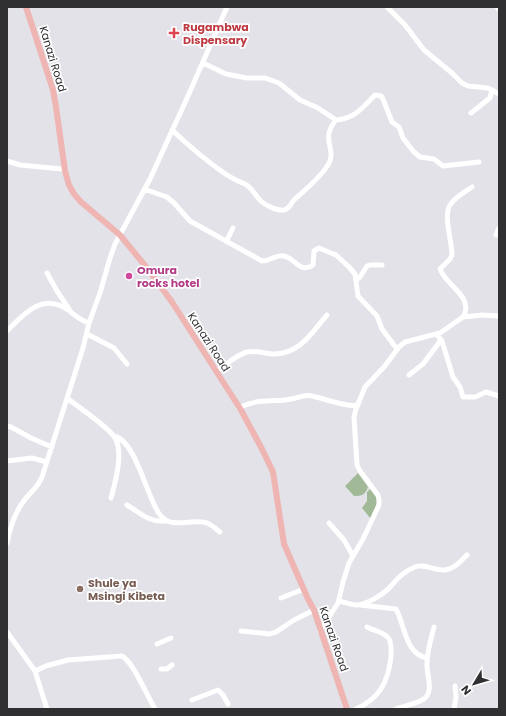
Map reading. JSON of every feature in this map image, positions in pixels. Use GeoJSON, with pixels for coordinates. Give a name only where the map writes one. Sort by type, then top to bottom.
{"type":"FeatureCollection","features":[{"type":"Feature","properties":{"kind":"main road","name":"Kanazi Road"},"geometry":{"type":"LineString","coordinates":[[26,7],[53,90],[69,185],[81,202],[120,235],[162,288],[239,408],[262,449],[273,472],[284,544],[314,610],[347,709]]}},
{"type":"Feature","properties":{"kind":"street"},"geometry":{"type":"LineString","coordinates":[[7,542],[18,509],[25,499],[37,487],[47,462],[110,258],[172,130],[226,7]]}},
{"type":"Feature","properties":{"kind":"street"},"geometry":{"type":"LineString","coordinates":[[387,7],[405,26],[424,50],[464,84],[468,86],[484,87],[499,94]]}},
{"type":"Feature","properties":{"kind":"street"},"geometry":{"type":"LineString","coordinates":[[202,62],[226,74],[247,78],[265,78],[279,83],[300,100],[318,108],[336,120],[343,120],[354,116],[375,95],[378,95],[383,99],[392,122],[399,127],[403,138],[415,154],[434,159],[443,166],[479,162]]}},
{"type":"Feature","properties":{"kind":"street"},"geometry":{"type":"LineString","coordinates":[[471,113],[490,98],[492,90]]}},
{"type":"Feature","properties":{"kind":"street"},"geometry":{"type":"LineString","coordinates":[[172,130],[221,171],[249,187],[260,201],[275,208],[285,210],[317,179],[328,165],[331,158],[328,134],[330,127],[336,120]]}},
{"type":"Feature","properties":{"kind":"street"},"geometry":{"type":"LineString","coordinates":[[7,161],[20,165],[62,169],[66,171]]}},
{"type":"Feature","properties":{"kind":"street"},"geometry":{"type":"LineString","coordinates":[[463,318],[467,309],[464,301],[446,280],[440,270],[441,266],[452,256],[448,223],[449,206],[459,196],[472,187]]}},
{"type":"Feature","properties":{"kind":"street"},"geometry":{"type":"LineString","coordinates":[[144,189],[166,197],[174,203],[188,220],[262,261],[284,256],[291,259],[300,267],[308,267],[313,265],[314,251],[319,248],[342,260],[354,271],[358,296],[377,316],[382,329],[397,349]]}},
{"type":"Feature","properties":{"kind":"street"},"geometry":{"type":"LineString","coordinates":[[227,242],[233,228]]}},
{"type":"Feature","properties":{"kind":"street"},"geometry":{"type":"LineString","coordinates":[[496,235],[499,228]]}},
{"type":"Feature","properties":{"kind":"street"},"geometry":{"type":"LineString","coordinates":[[356,280],[370,264],[382,265]]}},
{"type":"Feature","properties":{"kind":"street"},"geometry":{"type":"LineString","coordinates":[[47,273],[69,310]]}},
{"type":"Feature","properties":{"kind":"street"},"geometry":{"type":"LineString","coordinates":[[7,331],[10,324],[28,310],[39,304],[58,305],[89,323]]}},
{"type":"Feature","properties":{"kind":"street"},"geometry":{"type":"LineString","coordinates":[[216,371],[247,352],[258,351],[275,354],[301,345],[311,336],[327,315]]}},
{"type":"Feature","properties":{"kind":"street"},"geometry":{"type":"LineString","coordinates":[[320,631],[339,601],[345,576],[353,556],[378,508],[378,495],[360,472],[358,465],[354,417],[365,387],[384,367],[397,349],[405,342],[437,335],[463,318],[482,315],[499,316]]}},
{"type":"Feature","properties":{"kind":"street"},"geometry":{"type":"LineString","coordinates":[[87,334],[114,348],[127,364]]}},
{"type":"Feature","properties":{"kind":"street"},"geometry":{"type":"LineString","coordinates":[[437,335],[441,340],[453,375],[460,387],[463,397],[475,398],[486,392],[499,396]]}},
{"type":"Feature","properties":{"kind":"street"},"geometry":{"type":"LineString","coordinates":[[409,375],[423,364],[441,340]]}},
{"type":"Feature","properties":{"kind":"street"},"geometry":{"type":"LineString","coordinates":[[239,408],[261,400],[291,399],[313,396],[348,406],[358,405]]}},
{"type":"Feature","properties":{"kind":"street"},"geometry":{"type":"LineString","coordinates":[[67,398],[104,426],[114,436],[118,444],[119,452],[116,479],[111,498]]}},
{"type":"Feature","properties":{"kind":"street"},"geometry":{"type":"LineString","coordinates":[[7,426],[52,447]]}},
{"type":"Feature","properties":{"kind":"street"},"geometry":{"type":"LineString","coordinates":[[114,436],[121,440],[133,456],[157,512],[166,521],[169,523],[202,522],[209,524],[220,532]]}},
{"type":"Feature","properties":{"kind":"street"},"geometry":{"type":"LineString","coordinates":[[7,461],[32,458],[47,462]]}},
{"type":"Feature","properties":{"kind":"street"},"geometry":{"type":"LineString","coordinates":[[127,505],[148,518],[160,522],[166,521]]}},
{"type":"Feature","properties":{"kind":"street"},"geometry":{"type":"LineString","coordinates":[[329,523],[344,540],[353,556]]}},
{"type":"Feature","properties":{"kind":"street"},"geometry":{"type":"LineString","coordinates":[[359,604],[371,600],[383,593],[400,575],[416,566],[426,566],[445,570],[453,568],[467,555]]}},
{"type":"Feature","properties":{"kind":"street"},"geometry":{"type":"LineString","coordinates":[[281,598],[304,589]]}},
{"type":"Feature","properties":{"kind":"street"},"geometry":{"type":"LineString","coordinates":[[339,601],[350,604],[396,609],[413,650],[419,656],[427,658]]}},
{"type":"Feature","properties":{"kind":"street"},"geometry":{"type":"LineString","coordinates":[[241,631],[270,634],[314,610]]}},
{"type":"Feature","properties":{"kind":"street"},"geometry":{"type":"LineString","coordinates":[[356,709],[364,705],[381,689],[386,681],[390,665],[390,640],[385,635],[373,631],[367,627]]}},
{"type":"Feature","properties":{"kind":"street"},"geometry":{"type":"LineString","coordinates":[[396,709],[423,699],[428,694],[429,686],[427,658],[434,627]]}},
{"type":"Feature","properties":{"kind":"street"},"geometry":{"type":"LineString","coordinates":[[7,632],[35,672],[46,709]]}},
{"type":"Feature","properties":{"kind":"street"},"geometry":{"type":"LineString","coordinates":[[157,644],[171,638]]}},
{"type":"Feature","properties":{"kind":"street"},"geometry":{"type":"LineString","coordinates":[[35,672],[46,666],[68,660],[122,656],[128,661],[135,671],[155,709]]}},
{"type":"Feature","properties":{"kind":"street"},"geometry":{"type":"LineString","coordinates":[[161,669],[167,669],[172,665]]}},
{"type":"Feature","properties":{"kind":"street"},"geometry":{"type":"LineString","coordinates":[[454,709],[456,697],[455,686]]}},
{"type":"Feature","properties":{"kind":"street"},"geometry":{"type":"LineString","coordinates":[[192,700],[218,690],[228,704]]}},
{"type":"Feature","properties":{"kind":"green space"},"geometry":{"type":"Polygon","coordinates":[[[358,473],[368,487],[366,492],[363,494],[354,496],[345,486],[358,473]]]}},
{"type":"Feature","properties":{"kind":"green space"},"geometry":{"type":"Polygon","coordinates":[[[370,489],[378,500],[371,519],[362,508],[367,501],[367,492],[370,489]]]}},
{"type":"Feature","properties":{"kind":"place","name":"Rugambwa Dispensary"},"geometry":{"type":"Point","coordinates":[174,33]}},
{"type":"Feature","properties":{"kind":"place","name":"Omura rocks hotel"},"geometry":{"type":"Point","coordinates":[129,276]}},
{"type":"Feature","properties":{"kind":"place","name":"Shule ya Msingi Kibeta"},"geometry":{"type":"Point","coordinates":[80,589]}}]}
